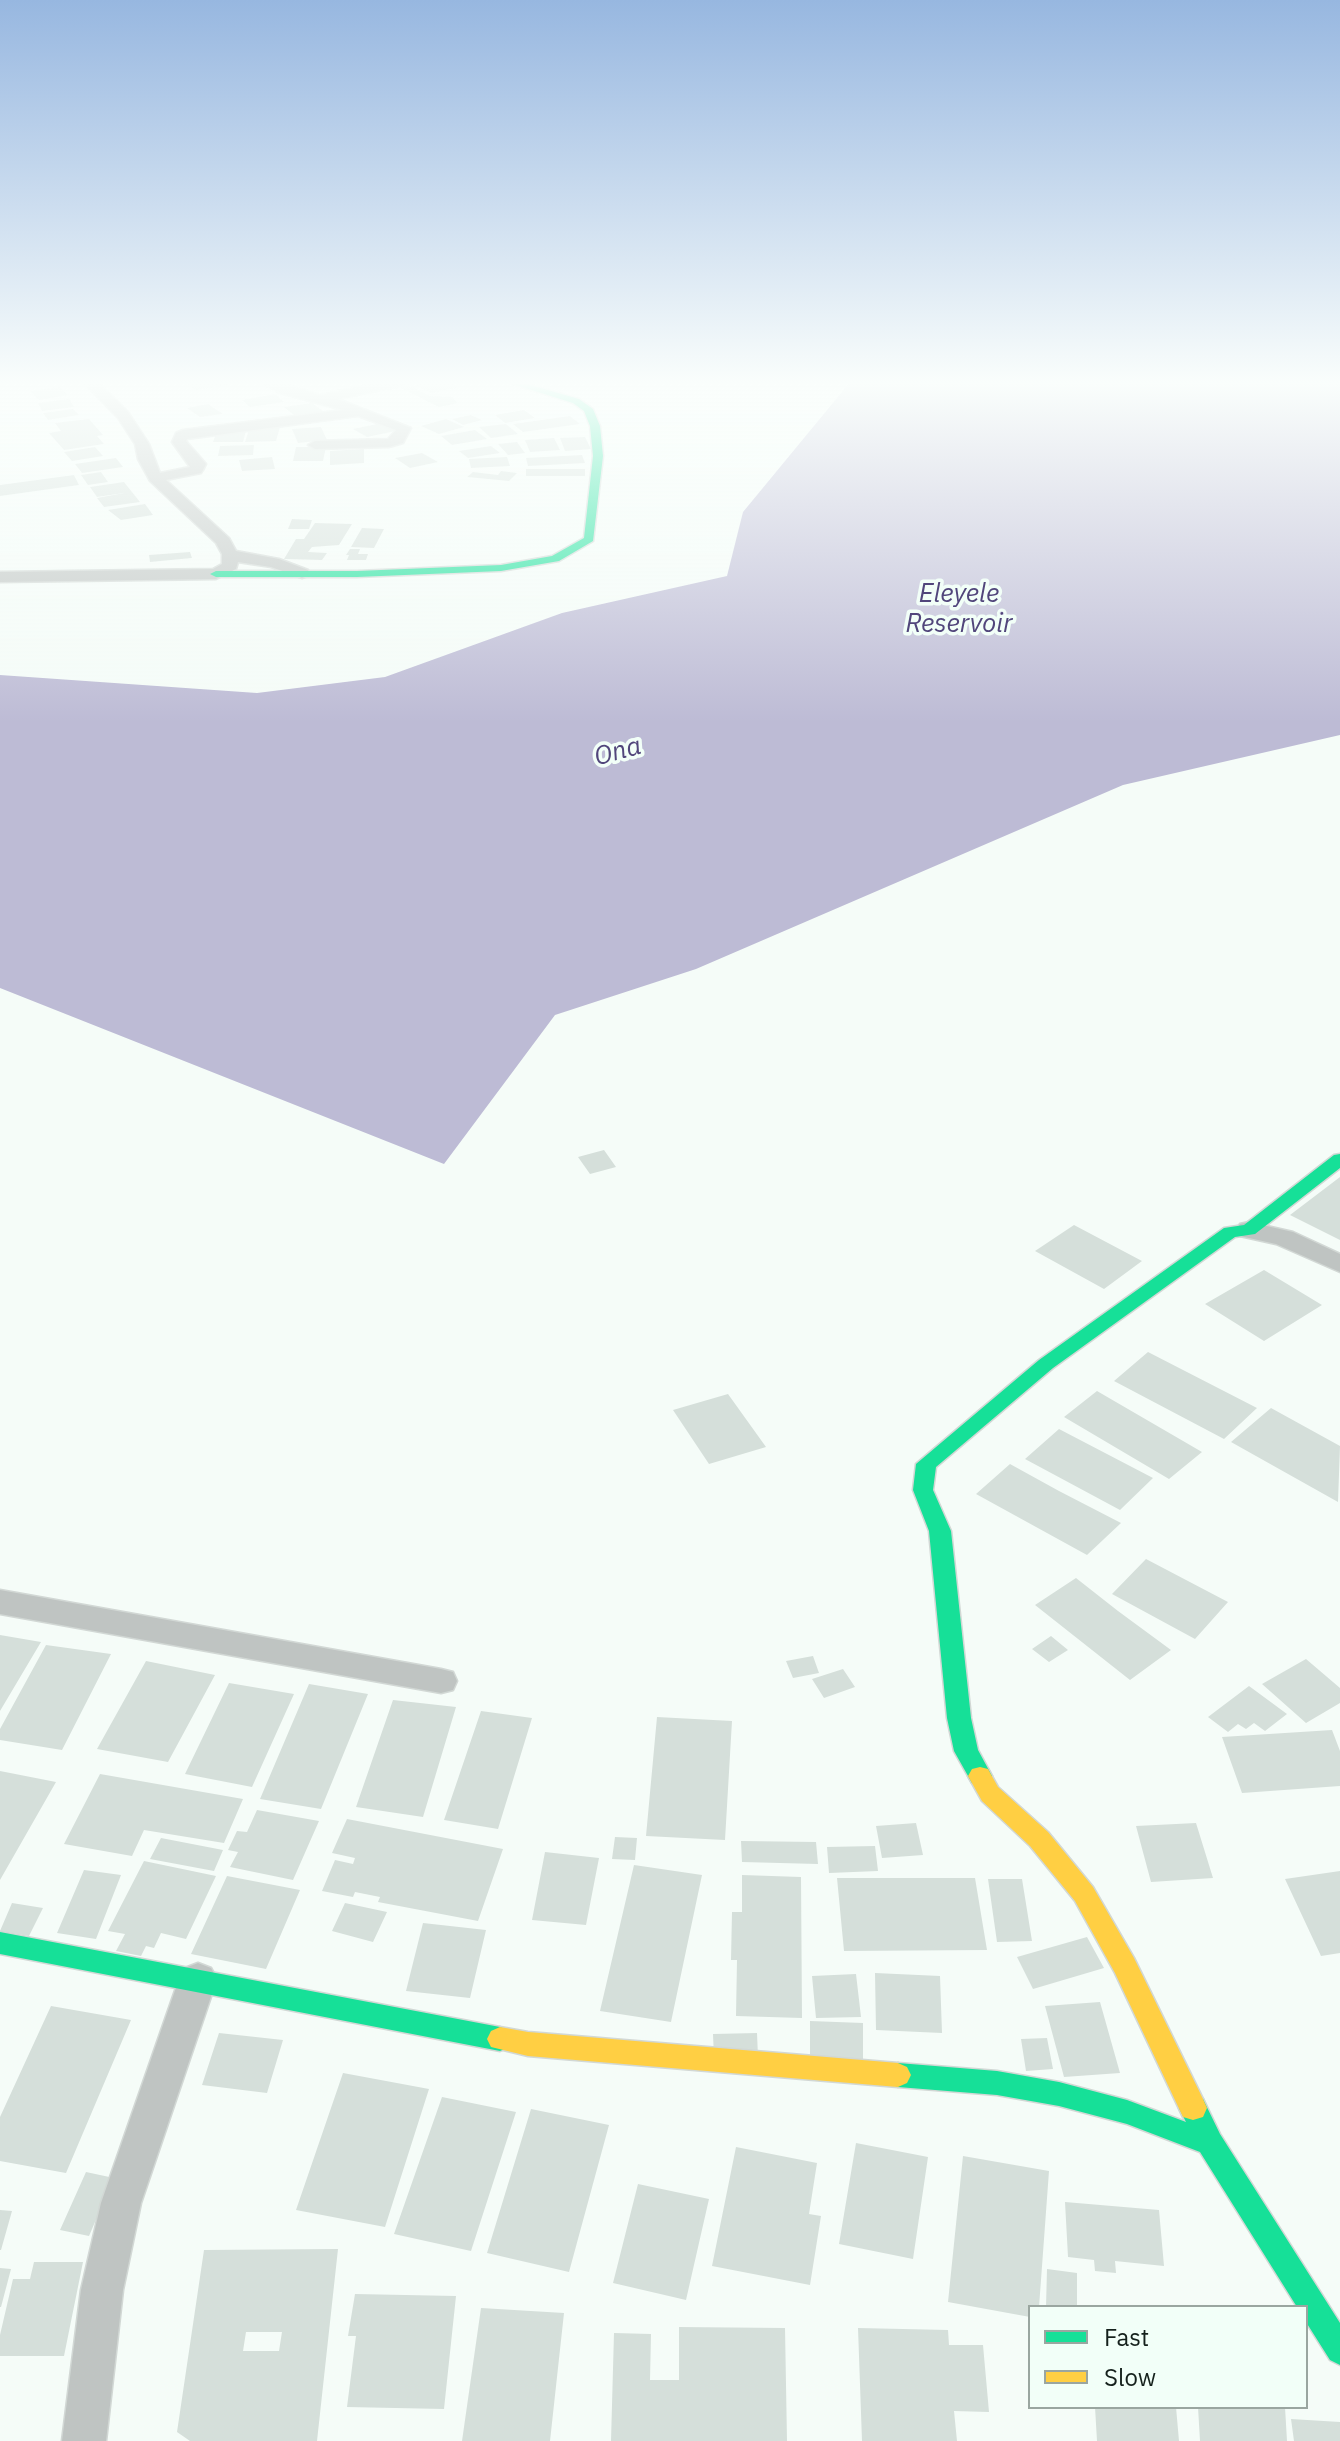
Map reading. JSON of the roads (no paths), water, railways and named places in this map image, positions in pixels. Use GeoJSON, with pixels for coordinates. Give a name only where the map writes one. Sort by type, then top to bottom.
{"type":"FeatureCollection","features":[{"type":"Feature","properties":{"kind":"street"},"geometry":{"type":"LineString","coordinates":[[171,495],[210,527],[230,554],[230,566],[216,574]]}},
{"type":"Feature","properties":{"kind":"street"},"geometry":{"type":"LineString","coordinates":[[0,577],[400,573],[501,568],[555,559],[589,539],[594,495]]}},
{"type":"Feature","properties":{"kind":"street"},"geometry":{"type":"LineString","coordinates":[[230,554],[254,561],[273,562],[302,573]]}},
{"type":"Feature","properties":{"kind":"street"},"geometry":{"type":"LineString","coordinates":[[1249,1230],[1340,1159]]}},
{"type":"Feature","properties":{"kind":"street"},"geometry":{"type":"LineString","coordinates":[[1340,1264],[1284,1238],[1249,1230],[1230,1232],[1046,1364],[926,1464],[923,1490],[940,1531],[959,1718],[966,1751],[990,1794],[1039,1839],[1084,1894],[1125,1966],[1210,2143],[1340,2350]]}},
{"type":"Feature","properties":{"kind":"street"},"geometry":{"type":"LineString","coordinates":[[0,1602],[441,1681]]}},
{"type":"Feature","properties":{"kind":"street"},"geometry":{"type":"LineString","coordinates":[[0,1943],[528,2044],[997,2083],[1059,2094],[1127,2112],[1210,2143]]}},
{"type":"Feature","properties":{"kind":"street"},"geometry":{"type":"LineString","coordinates":[[84,2441],[102,2290],[121,2203],[198,1979]]}},
{"type":"Feature","properties":{"kind":"water","name":"Eleyele Reservoir"},"geometry":{"type":"Polygon","coordinates":[[[757,495],[1340,495],[1340,735],[1123,785],[696,969],[555,1015],[444,1164],[0,988],[0,675],[257,693],[385,677],[562,613],[727,576],[743,512],[757,495]]]}},
{"type":"Feature","properties":{"kind":"water label","name":"Ona"},"geometry":{"type":"Point","coordinates":[618,752]}}]}
